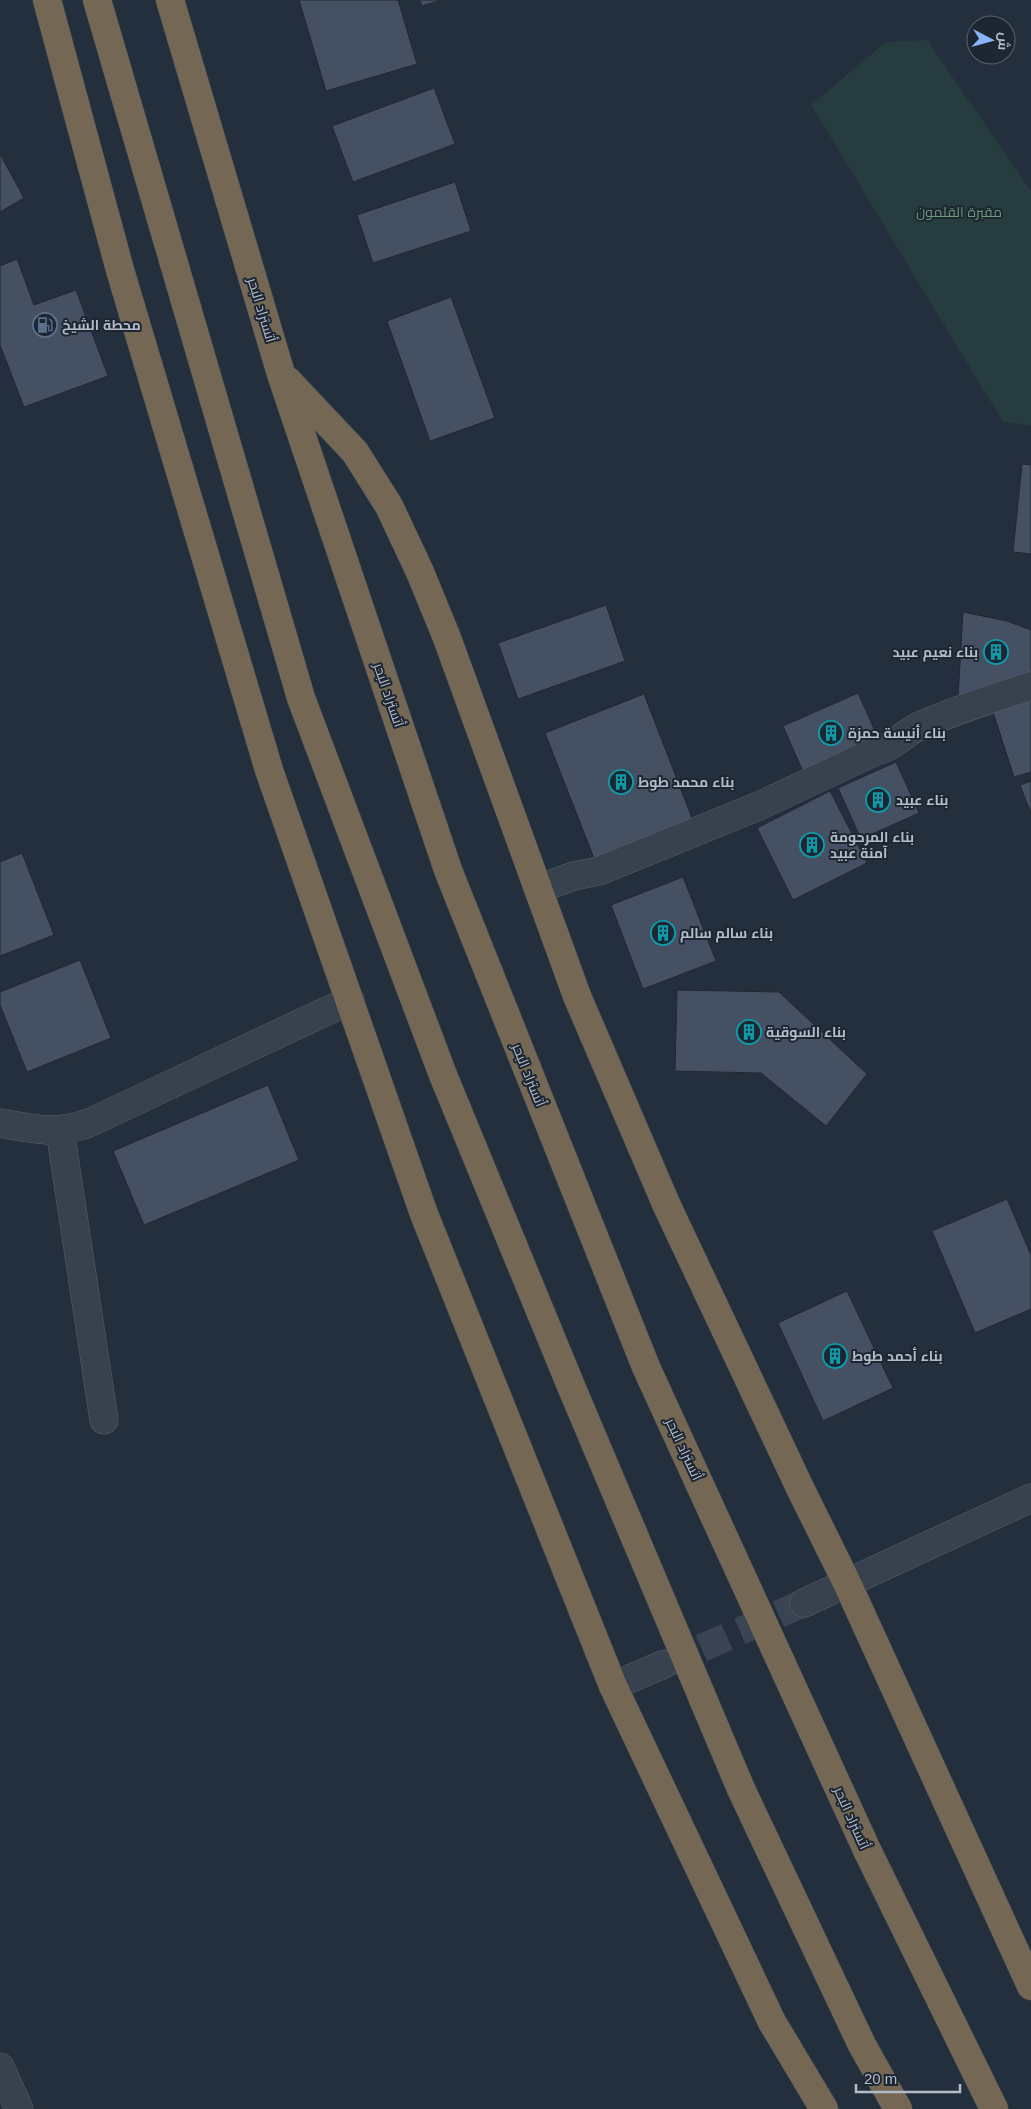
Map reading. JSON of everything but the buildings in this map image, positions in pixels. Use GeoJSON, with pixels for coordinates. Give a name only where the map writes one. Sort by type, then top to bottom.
{"type":"FeatureCollection","features":[{"type":"Feature","properties":{"kind":"highway"},"geometry":{"type":"LineString","coordinates":[[47,0],[120,270],[269,770],[424,1214],[613,1686],[772,2022],[824,2109]]}},
{"type":"Feature","properties":{"kind":"highway"},"geometry":{"type":"LineString","coordinates":[[97,0],[301,698],[440,1066],[571,1386],[741,1789],[862,2044],[898,2109]]}},
{"type":"Feature","properties":{"kind":"highway","name":"أتستراد البحر"},"geometry":{"type":"LineString","coordinates":[[170,0],[282,374],[448,870],[646,1367],[867,1850],[994,2109]]}},
{"type":"Feature","properties":{"kind":"highway"},"geometry":{"type":"LineString","coordinates":[[282,374],[355,452],[389,506],[420,572],[447,638],[577,996],[667,1206],[784,1455],[847,1582],[1031,1986]]}},
{"type":"Feature","properties":{"kind":"street"},"geometry":{"type":"LineString","coordinates":[[538,889],[574,876],[599,871],[759,806],[876,751],[886,749],[916,728],[957,710],[1031,686]]}},
{"type":"Feature","properties":{"kind":"street"},"geometry":{"type":"LineString","coordinates":[[0,1123],[37,1129],[71,1130],[350,1000]]}},
{"type":"Feature","properties":{"kind":"street"},"geometry":{"type":"LineString","coordinates":[[60,1130],[104,1420]]}},
{"type":"Feature","properties":{"kind":"street"},"geometry":{"type":"LineString","coordinates":[[804,1603],[1031,1498]]}},
{"type":"Feature","properties":{"kind":"street"},"geometry":{"type":"LineString","coordinates":[[613,1686],[662,1665]]}},
{"type":"Feature","properties":{"kind":"street"},"geometry":{"type":"LineString","coordinates":[[0,2067],[19,2109]]}},
{"type":"Feature","properties":{"kind":"green space","name":"مقبرة القلمون"},"geometry":{"type":"Polygon","coordinates":[[[927,40],[1031,191],[1031,425],[1003,422],[811,105],[886,42],[927,40]]]}},
{"type":"Feature","properties":{"kind":"tunnel"},"geometry":{"type":"LineString","coordinates":[[663,1665],[804,1603]]}},
{"type":"Feature","properties":{"kind":"place","name":"محطة الشيخ"},"geometry":{"type":"Point","coordinates":[45,325]}},
{"type":"Feature","properties":{"kind":"place","name":"بناء نعيم عبيد"},"geometry":{"type":"Point","coordinates":[996,652]}},
{"type":"Feature","properties":{"kind":"place","name":"بناء أنيسة حمزة"},"geometry":{"type":"Point","coordinates":[831,733]}},
{"type":"Feature","properties":{"kind":"place","name":"بناء محمد طوط"},"geometry":{"type":"Point","coordinates":[621,782]}},
{"type":"Feature","properties":{"kind":"place","name":"بناء عبيد"},"geometry":{"type":"Point","coordinates":[878,800]}},
{"type":"Feature","properties":{"kind":"place","name":"بناء المرحومة آمنة عبيد"},"geometry":{"type":"Point","coordinates":[812,845]}},
{"type":"Feature","properties":{"kind":"place","name":"بناء سالم سالم"},"geometry":{"type":"Point","coordinates":[663,933]}},
{"type":"Feature","properties":{"kind":"place","name":"بناء السوقية"},"geometry":{"type":"Point","coordinates":[749,1032]}},
{"type":"Feature","properties":{"kind":"place","name":"بناء أحمد طوط"},"geometry":{"type":"Point","coordinates":[835,1356]}}]}
